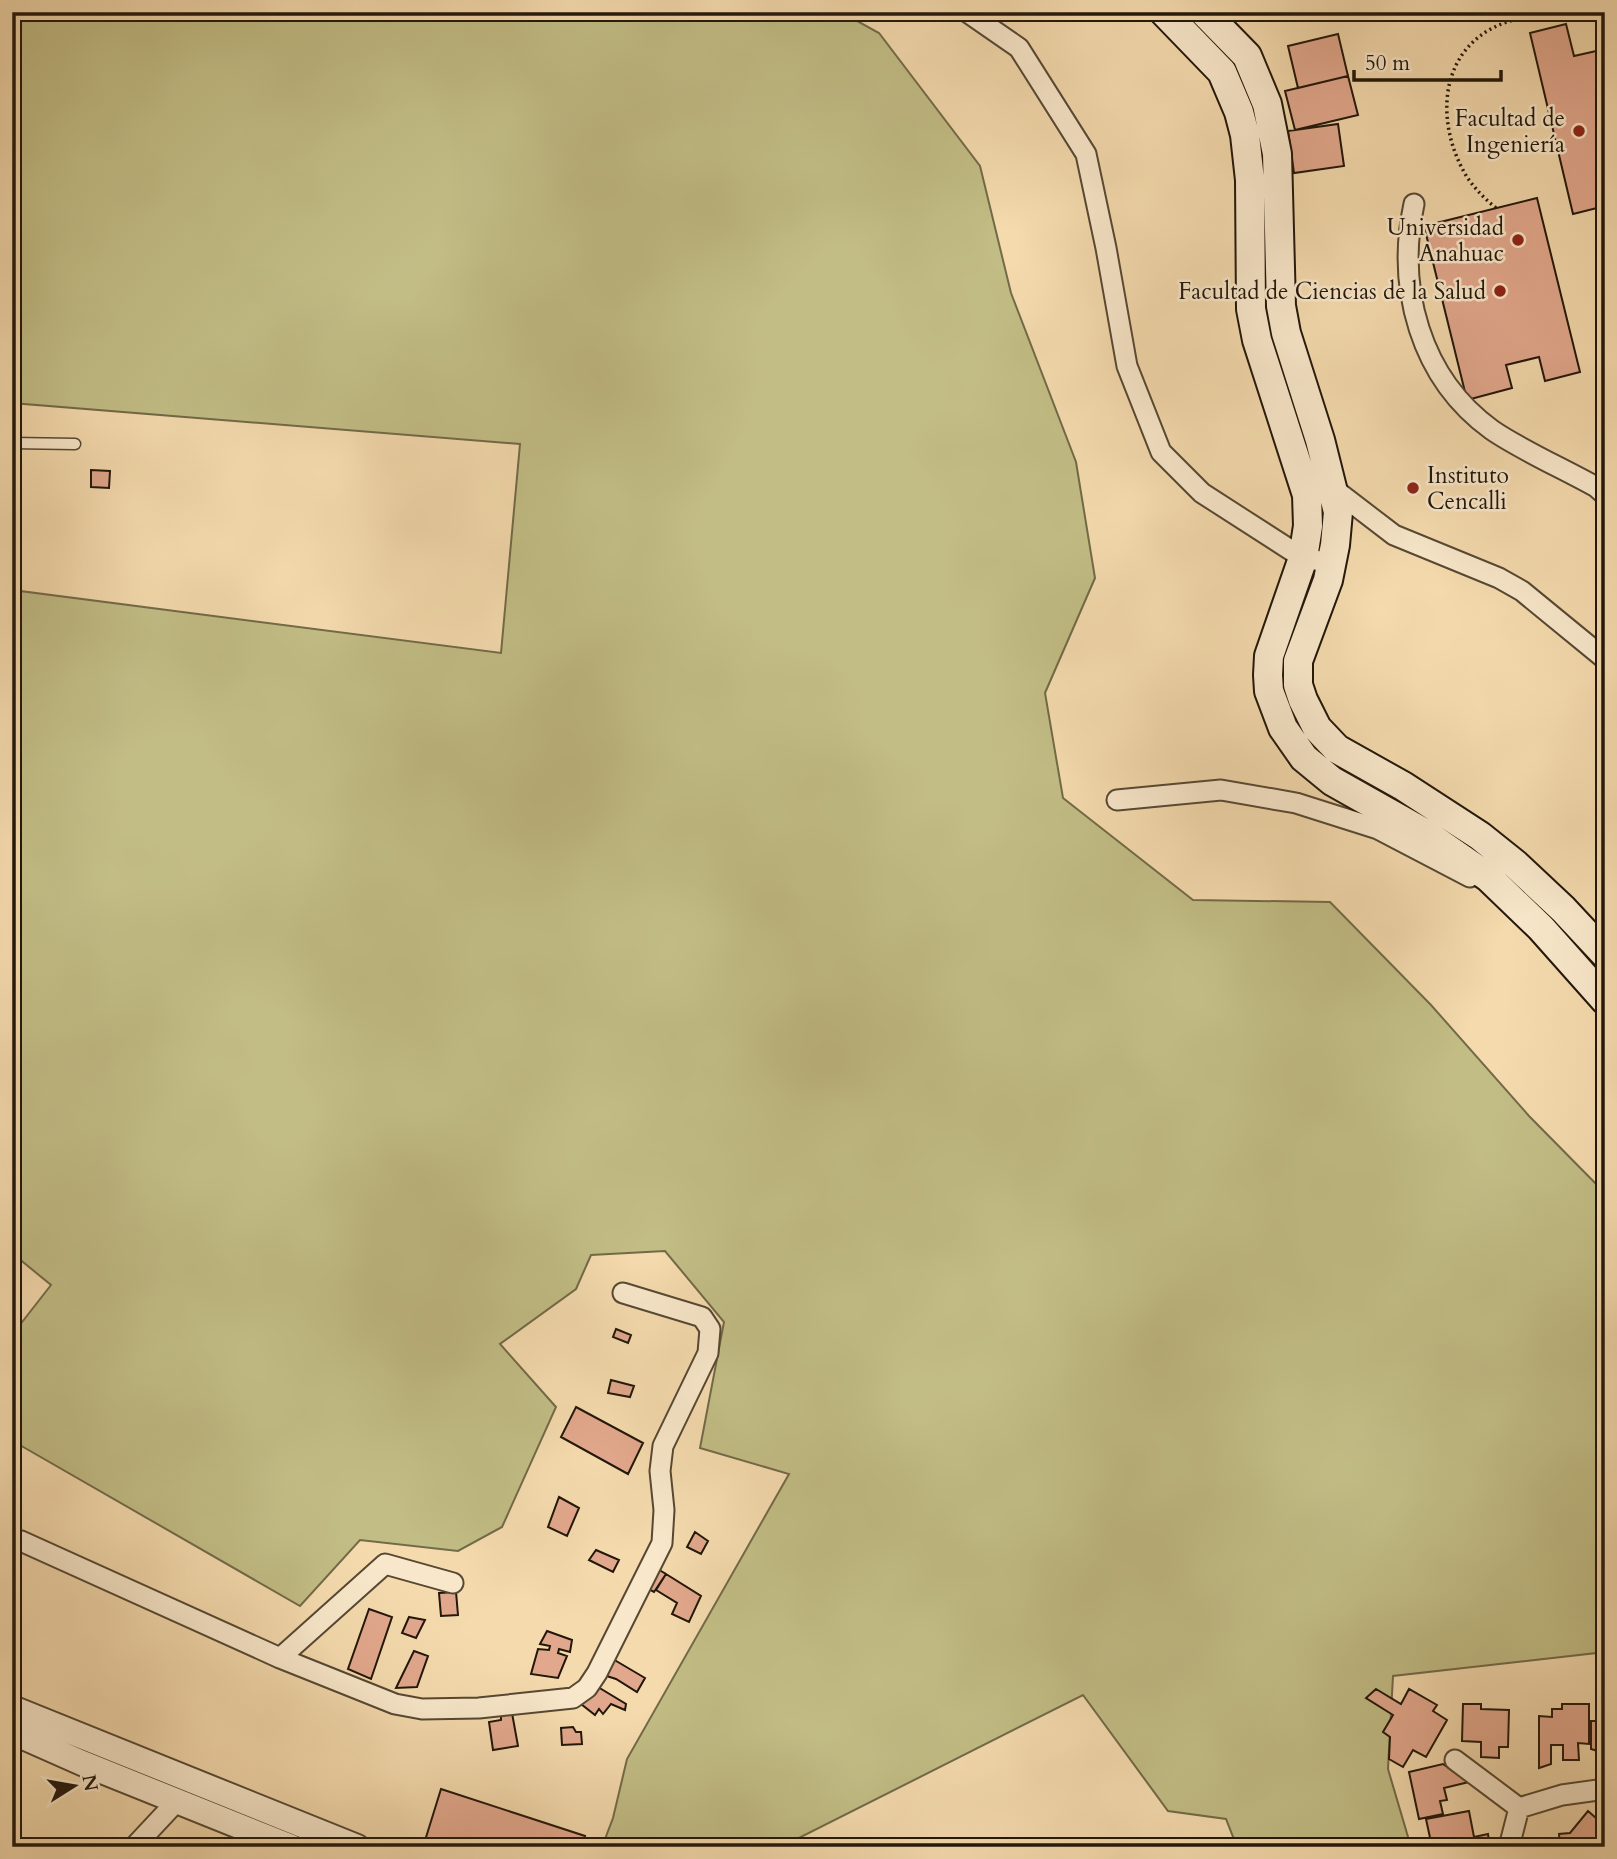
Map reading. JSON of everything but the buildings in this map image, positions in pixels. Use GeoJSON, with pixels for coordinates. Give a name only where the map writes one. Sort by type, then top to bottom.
{"type":"FeatureCollection","features":[{"type":"Feature","properties":{"kind":"main road"},"geometry":{"type":"LineString","coordinates":[[1164,12],[1222,72],[1239,112],[1245,135],[1250,180],[1251,309],[1257,340],[1319,490],[1338,512],[1332,563],[1298,661],[1297,674],[1303,700],[1317,728],[1332,744],[1349,758],[1403,786],[1480,836],[1563,909],[1605,954]]}},
{"type":"Feature","properties":{"kind":"main road"},"geometry":{"type":"LineString","coordinates":[[1204,12],[1247,56],[1267,104],[1277,154],[1280,306],[1320,440],[1319,490],[1308,526],[1304,558],[1269,656],[1269,691],[1283,728],[1304,758],[1325,776],[1426,834],[1488,877],[1541,928],[1605,1000]]}},
{"type":"Feature","properties":{"kind":"street"},"geometry":{"type":"LineString","coordinates":[[967,12],[1019,48],[1086,154],[1127,366],[1161,452],[1202,493],[1304,558],[1332,563]]}},
{"type":"Feature","properties":{"kind":"street"},"geometry":{"type":"LineString","coordinates":[[1414,205],[1409,229],[1408,279],[1418,328],[1440,374],[1473,414],[1493,430],[1596,487],[1605,495]]}},
{"type":"Feature","properties":{"kind":"street"},"geometry":{"type":"LineString","coordinates":[[1319,490],[1394,535],[1499,578],[1522,591],[1605,659]]}},
{"type":"Feature","properties":{"kind":"street"},"geometry":{"type":"LineString","coordinates":[[1117,800],[1221,790],[1296,803],[1378,829],[1413,845],[1467,877],[1488,877]]}},
{"type":"Feature","properties":{"kind":"street"},"geometry":{"type":"LineString","coordinates":[[12,1540],[21,1541],[280,1658],[395,1704],[422,1709],[479,1708],[573,1698],[587,1688],[663,1543],[664,1510],[660,1471],[663,1446],[708,1353],[710,1329],[702,1317],[623,1293]]}},
{"type":"Feature","properties":{"kind":"street"},"geometry":{"type":"LineString","coordinates":[[280,1658],[385,1564],[453,1583]]}},
{"type":"Feature","properties":{"kind":"street"},"geometry":{"type":"LineString","coordinates":[[12,1708],[357,1847]]}},
{"type":"Feature","properties":{"kind":"street"},"geometry":{"type":"LineString","coordinates":[[12,1732],[291,1847]]}},
{"type":"Feature","properties":{"kind":"street"},"geometry":{"type":"LineString","coordinates":[[1455,1760],[1518,1808]]}},
{"type":"Feature","properties":{"kind":"street"},"geometry":{"type":"LineString","coordinates":[[1518,1808],[1562,1795],[1605,1789]]}},
{"type":"Feature","properties":{"kind":"street"},"geometry":{"type":"LineString","coordinates":[[134,1847],[177,1801]]}},
{"type":"Feature","properties":{"kind":"street"},"geometry":{"type":"LineString","coordinates":[[1509,1847],[1518,1808]]}},
{"type":"Feature","properties":{"kind":"lane"},"geometry":{"type":"LineString","coordinates":[[12,443],[75,444]]}},
{"type":"Feature","properties":{"kind":"path"},"geometry":{"type":"LineString","coordinates":[[1496,208],[1468,179],[1454,149],[1447,115],[1454,65],[1488,30],[1545,12]]}},
{"type":"Feature","properties":{"kind":"shaded area"},"geometry":{"type":"Polygon","coordinates":[[[12,12],[706,12],[721,18],[746,12],[841,12],[879,33],[980,166],[1011,293],[1076,462],[1095,578],[1045,693],[1063,798],[1193,900],[1330,902],[1431,1005],[1529,1116],[1605,1193],[1605,1652],[1393,1676],[1388,1769],[1411,1847],[1237,1847],[1226,1819],[1168,1811],[1083,1695],[781,1847],[602,1847],[613,1818],[627,1759],[789,1474],[700,1448],[724,1322],[665,1251],[591,1255],[576,1289],[500,1344],[556,1407],[502,1527],[458,1551],[360,1540],[300,1606],[18,1444],[12,1446],[12,1335],[51,1285],[12,1253],[12,590],[501,653],[520,444],[12,403],[12,12]]]}},
{"type":"Feature","properties":{"kind":"place","name":"Facultad de Ingeniería"},"geometry":{"type":"Point","coordinates":[1579,131]}},
{"type":"Feature","properties":{"kind":"place","name":"Universidad Anahuac"},"geometry":{"type":"Point","coordinates":[1518,240]}},
{"type":"Feature","properties":{"kind":"place","name":"Facultad de Ciencias de la Salud"},"geometry":{"type":"Point","coordinates":[1500,291]}},
{"type":"Feature","properties":{"kind":"place","name":"Instituto Cencalli"},"geometry":{"type":"Point","coordinates":[1413,488]}}]}
